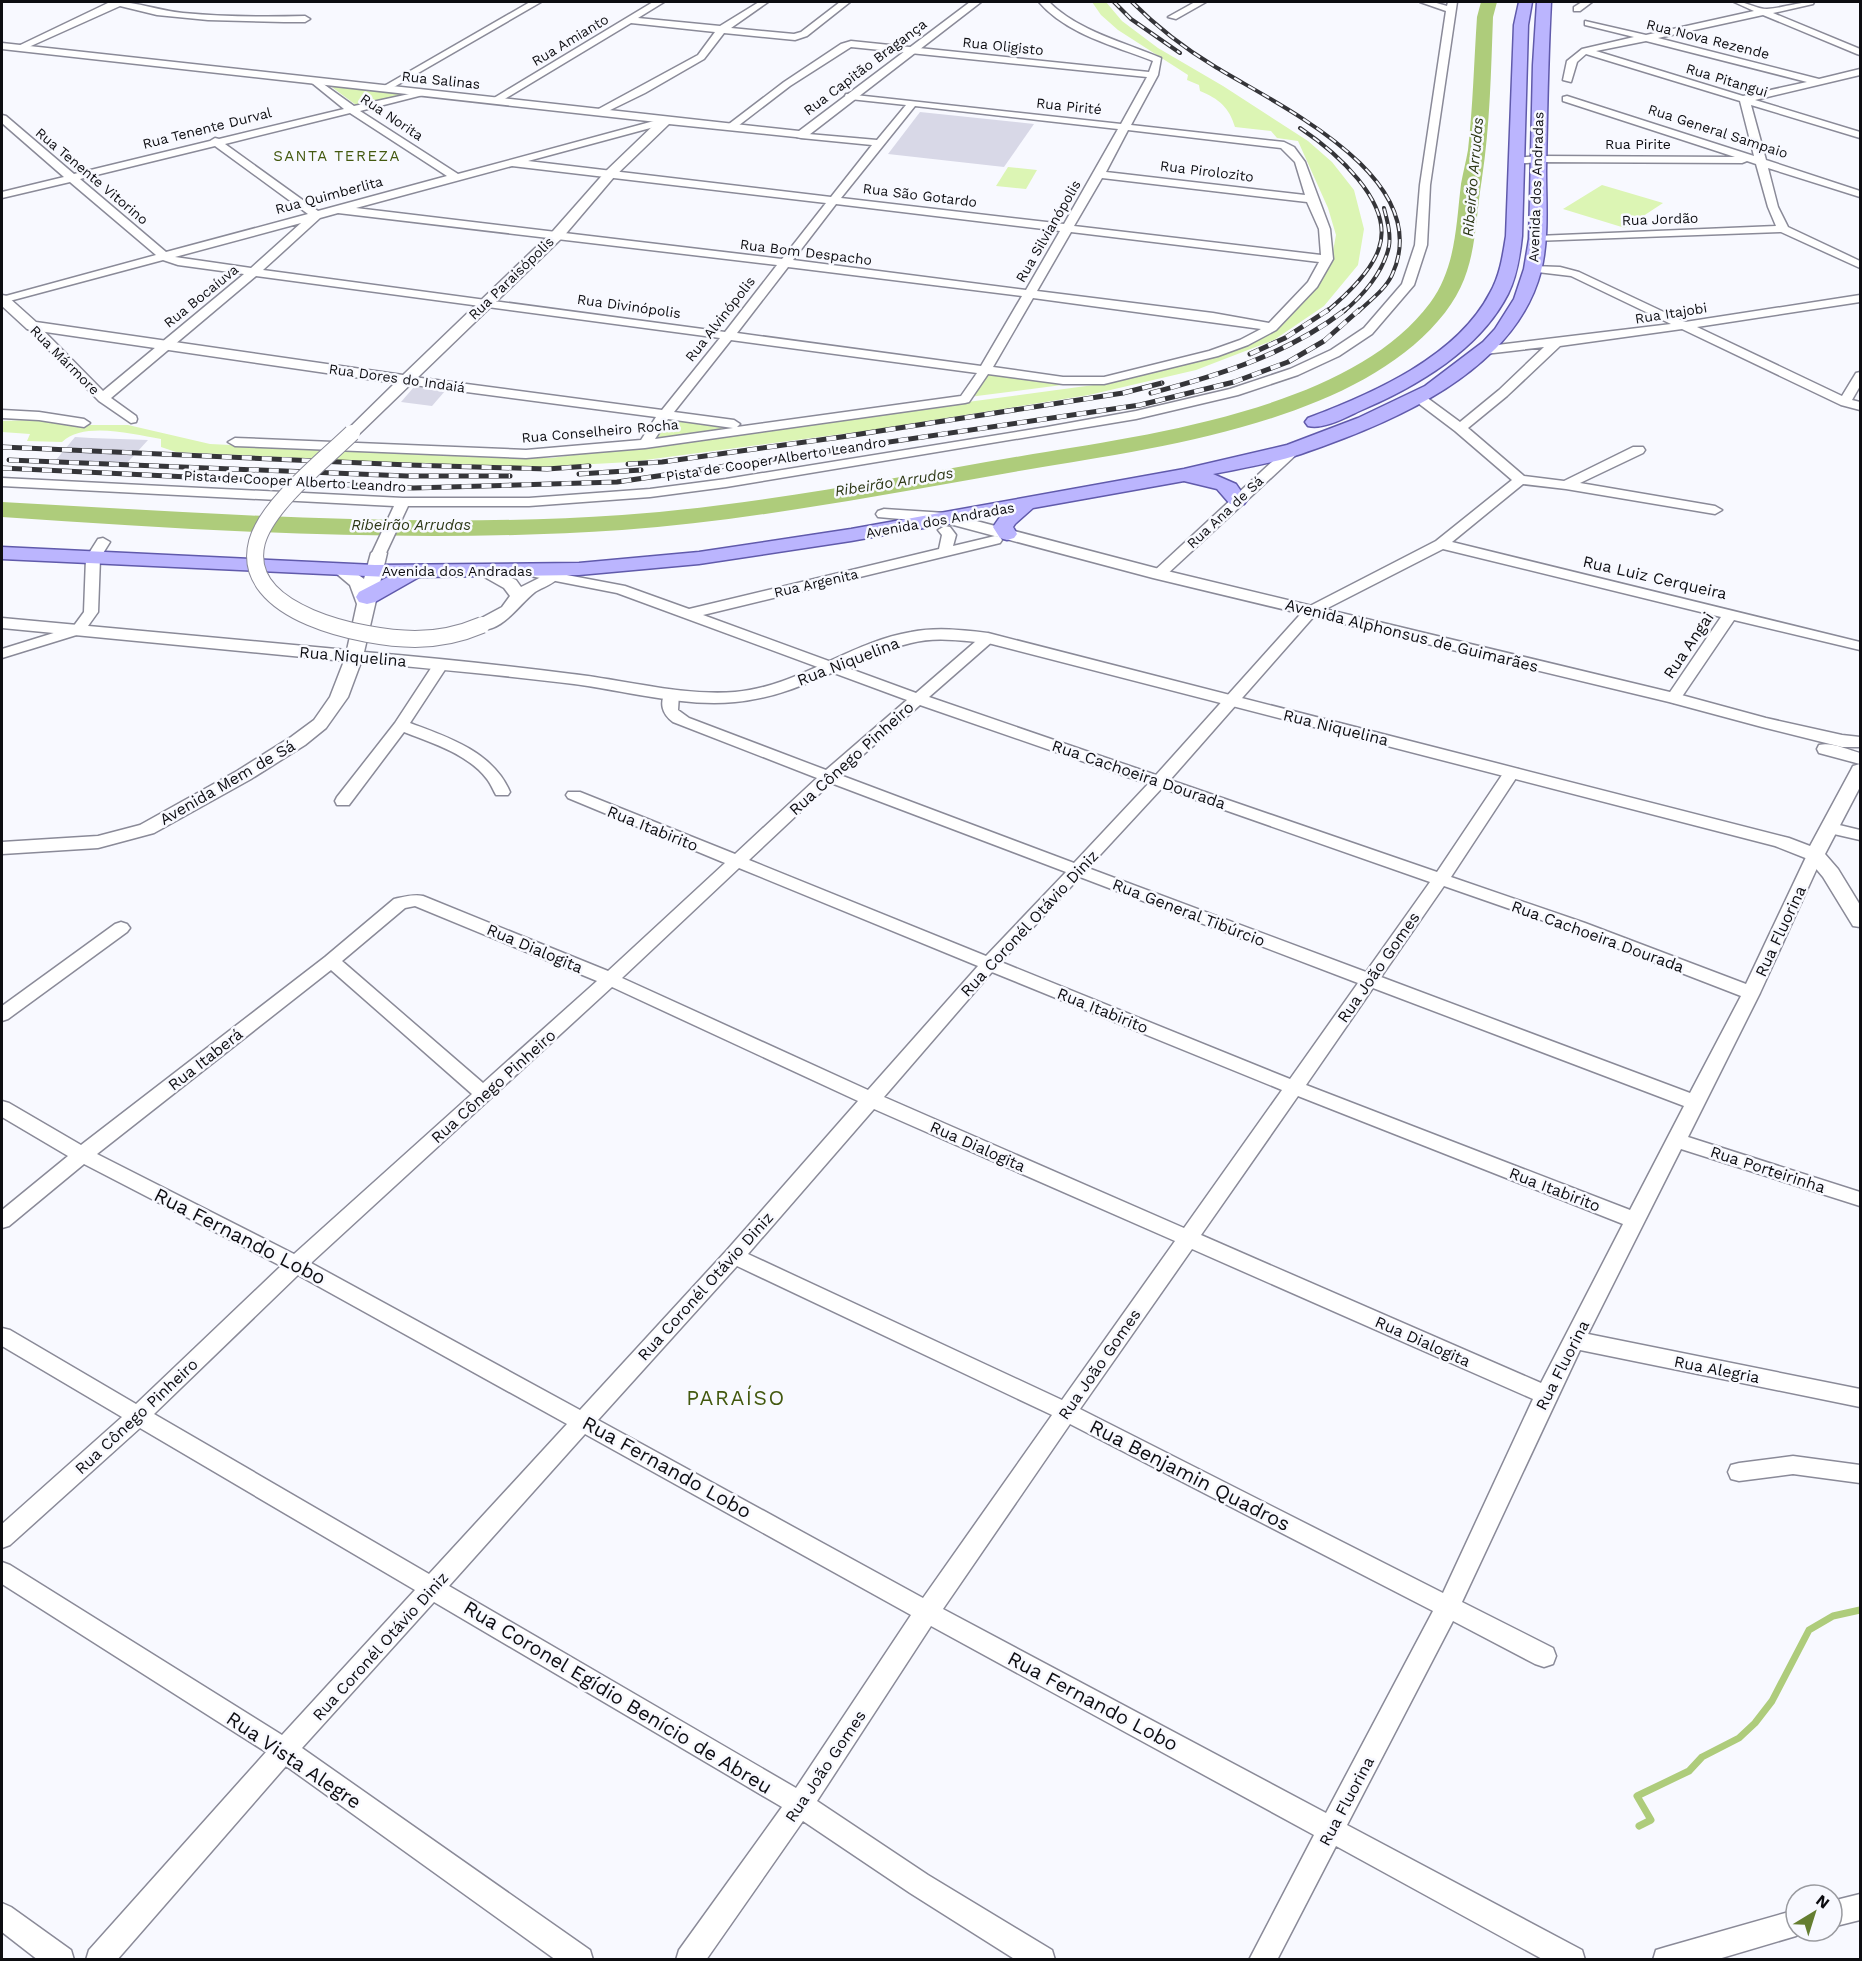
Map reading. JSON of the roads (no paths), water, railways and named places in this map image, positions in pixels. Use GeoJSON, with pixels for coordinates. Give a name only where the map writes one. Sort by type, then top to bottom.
{"type":"FeatureCollection","features":[{"type":"Feature","properties":{"kind":"main road","name":"Avenida dos Andradas"},"geometry":{"type":"LineString","coordinates":[[2,537],[98,550],[339,568],[377,562],[416,571],[579,569],[699,558],[908,525],[946,524],[1024,506],[1184,475],[1289,438],[1394,388],[1459,343],[1477,326],[1498,295],[1509,267],[1514,236],[1521,25],[1525,2]]}},
{"type":"Feature","properties":{"kind":"main road","name":"Avenida dos Andradas"},"geometry":{"type":"LineString","coordinates":[[2,553],[98,550],[377,562],[537,556],[665,547],[775,533],[884,514],[1365,423],[1432,390],[1485,350],[1512,318],[1523,299],[1533,269],[1537,239],[1541,27],[1544,2]]}},
{"type":"Feature","properties":{"kind":"main road"},"geometry":{"type":"LineString","coordinates":[[1514,236],[1527,240],[1537,239]]}},
{"type":"Feature","properties":{"kind":"main road"},"geometry":{"type":"LineString","coordinates":[[1184,475],[1225,484],[1232,489],[1236,500]]}},
{"type":"Feature","properties":{"kind":"main road"},"geometry":{"type":"LineString","coordinates":[[1001,537],[1006,521],[1024,506]]}},
{"type":"Feature","properties":{"kind":"main road"},"geometry":{"type":"LineString","coordinates":[[551,577],[579,569]]}},
{"type":"Feature","properties":{"kind":"main road"},"geometry":{"type":"LineString","coordinates":[[366,600],[416,571]]}},
{"type":"Feature","properties":{"kind":"street"},"geometry":{"type":"LineString","coordinates":[[19,48],[118,2],[153,11],[182,14],[305,19]]}},
{"type":"Feature","properties":{"kind":"street"},"geometry":{"type":"LineString","coordinates":[[384,89],[536,2]]}},
{"type":"Feature","properties":{"kind":"street","name":"Rua Amianto"},"geometry":{"type":"LineString","coordinates":[[494,101],[659,2]]}},
{"type":"Feature","properties":{"kind":"street"},"geometry":{"type":"LineString","coordinates":[[598,112],[642,92],[701,57],[722,29],[764,2]]}},
{"type":"Feature","properties":{"kind":"street"},"geometry":{"type":"LineString","coordinates":[[629,20],[795,37],[804,34],[845,2]]}},
{"type":"Feature","properties":{"kind":"street"},"geometry":{"type":"LineString","coordinates":[[970,2],[975,2]]}},
{"type":"Feature","properties":{"kind":"street","name":"Rua Capitão Bragança"},"geometry":{"type":"LineString","coordinates":[[801,135],[975,2]]}},
{"type":"Feature","properties":{"kind":"street"},"geometry":{"type":"LineString","coordinates":[[1044,2],[1058,16],[1081,28],[1115,44],[1155,57],[1158,60],[1153,75]]}},
{"type":"Feature","properties":{"kind":"street"},"geometry":{"type":"LineString","coordinates":[[1173,17],[1201,2]]}},
{"type":"Feature","properties":{"kind":"street"},"geometry":{"type":"LineString","coordinates":[[1425,2],[1451,5]]}},
{"type":"Feature","properties":{"kind":"street"},"geometry":{"type":"LineString","coordinates":[[1577,9],[1587,2]]}},
{"type":"Feature","properties":{"kind":"street"},"geometry":{"type":"LineString","coordinates":[[1739,2],[1860,52]]}},
{"type":"Feature","properties":{"kind":"street"},"geometry":{"type":"LineString","coordinates":[[1568,80],[1572,61],[1585,51],[1810,2]]}},
{"type":"Feature","properties":{"kind":"street","name":"Pista de Cooper Alberto Leandro"},"geometry":{"type":"LineString","coordinates":[[2,482],[403,502],[529,502],[650,493],[715,485],[1058,429],[1136,415],[1234,392],[1294,372],[1335,353],[1368,331],[1408,285],[1421,244],[1426,181],[1451,5]]}},
{"type":"Feature","properties":{"kind":"street","name":"Rua Nova Rezende"},"geometry":{"type":"LineString","coordinates":[[1588,23],[1821,82]]}},
{"type":"Feature","properties":{"kind":"street","name":"Rua Oligisto"},"geometry":{"type":"LineString","coordinates":[[730,128],[787,84],[850,44],[1153,75]]}},
{"type":"Feature","properties":{"kind":"street","name":"Rua Salinas"},"geometry":{"type":"LineString","coordinates":[[2,46],[878,144]]}},
{"type":"Feature","properties":{"kind":"street","name":"Rua Pitangui"},"geometry":{"type":"LineString","coordinates":[[1585,51],[1860,135]]}},
{"type":"Feature","properties":{"kind":"street"},"geometry":{"type":"LineString","coordinates":[[1860,72],[1744,99],[1773,207],[1783,229],[1860,265]]}},
{"type":"Feature","properties":{"kind":"street","name":"Rua Silvianópolis"},"geometry":{"type":"LineString","coordinates":[[965,399],[985,370],[1029,295],[1153,75]]}},
{"type":"Feature","properties":{"kind":"street","name":"Rua Norita"},"geometry":{"type":"LineString","coordinates":[[315,81],[351,109],[454,176]]}},
{"type":"Feature","properties":{"kind":"street","name":"Rua Tenente Durval"},"geometry":{"type":"LineString","coordinates":[[2,195],[215,141],[420,93]]}},
{"type":"Feature","properties":{"kind":"street","name":"Rua Pirité"},"geometry":{"type":"LineString","coordinates":[[850,96],[1284,145],[1292,149],[1304,172],[1312,199]]}},
{"type":"Feature","properties":{"kind":"street","name":"Rua General Sampaio"},"geometry":{"type":"LineString","coordinates":[[1567,99],[1860,194]]}},
{"type":"Feature","properties":{"kind":"street","name":"Rua Alvinópolis"},"geometry":{"type":"LineString","coordinates":[[645,444],[663,416],[729,335],[832,200],[913,103]]}},
{"type":"Feature","properties":{"kind":"street","name":"Rua Tenente Vitorino"},"geometry":{"type":"LineString","coordinates":[[2,118],[164,256]]}},
{"type":"Feature","properties":{"kind":"street","name":"Rua Quimberlita"},"geometry":{"type":"LineString","coordinates":[[2,299],[666,120]]}},
{"type":"Feature","properties":{"kind":"street","name":"Rua Paraisópolis"},"geometry":{"type":"LineString","coordinates":[[551,577],[534,585],[519,596],[508,611],[482,625],[460,633],[415,639],[369,634],[326,623],[290,607],[260,579],[256,568],[257,541],[262,528],[291,494],[558,234],[610,174],[666,120]]}},
{"type":"Feature","properties":{"kind":"street"},"geometry":{"type":"LineString","coordinates":[[215,141],[316,215]]}},
{"type":"Feature","properties":{"kind":"street","name":"Rua Pirite"},"geometry":{"type":"LineString","coordinates":[[1516,161],[1538,159],[1760,160]]}},
{"type":"Feature","properties":{"kind":"street","name":"Rua São Gotardo"},"geometry":{"type":"LineString","coordinates":[[509,162],[1328,259]]}},
{"type":"Feature","properties":{"kind":"street","name":"Rua Pirolozito"},"geometry":{"type":"LineString","coordinates":[[1099,174],[1312,199]]}},
{"type":"Feature","properties":{"kind":"street"},"geometry":{"type":"LineString","coordinates":[[1271,327],[1286,314],[1320,275],[1328,259],[1325,231],[1312,199]]}},
{"type":"Feature","properties":{"kind":"street","name":"Rua Bom Despacho"},"geometry":{"type":"LineString","coordinates":[[336,209],[558,234],[1213,317],[1271,327]]}},
{"type":"Feature","properties":{"kind":"street","name":"Rua Bocaíuva"},"geometry":{"type":"LineString","coordinates":[[103,398],[254,272],[316,215]]}},
{"type":"Feature","properties":{"kind":"street","name":"Rua Jordão"},"geometry":{"type":"LineString","coordinates":[[1537,239],[1783,229]]}},
{"type":"Feature","properties":{"kind":"street","name":"Rua Divinópolis"},"geometry":{"type":"LineString","coordinates":[[164,256],[178,262],[985,370],[1091,382],[1225,349],[1271,327]]}},
{"type":"Feature","properties":{"kind":"street"},"geometry":{"type":"LineString","coordinates":[[1533,269],[1568,271],[1845,402],[1860,406]]}},
{"type":"Feature","properties":{"kind":"street","name":"Rua Itajobi"},"geometry":{"type":"LineString","coordinates":[[1485,350],[1558,340],[1618,336],[1860,298]]}},
{"type":"Feature","properties":{"kind":"street","name":"Rua Mármore"},"geometry":{"type":"LineString","coordinates":[[2,299],[103,398],[130,418]]}},
{"type":"Feature","properties":{"kind":"street","name":"Rua Dores do Indaiá"},"geometry":{"type":"LineString","coordinates":[[32,326],[663,416],[762,427]]}},
{"type":"Feature","properties":{"kind":"street"},"geometry":{"type":"LineString","coordinates":[[1460,428],[1503,393],[1558,340]]}},
{"type":"Feature","properties":{"kind":"street"},"geometry":{"type":"LineString","coordinates":[[1845,402],[1860,376]]}},
{"type":"Feature","properties":{"kind":"street"},"geometry":{"type":"LineString","coordinates":[[1418,397],[1460,428],[1520,480],[1566,484],[1715,510]]}},
{"type":"Feature","properties":{"kind":"street","name":"Rua Conselheiro Rocha"},"geometry":{"type":"LineString","coordinates":[[235,441],[526,454],[645,444],[965,399]]}},
{"type":"Feature","properties":{"kind":"street"},"geometry":{"type":"LineString","coordinates":[[2,414],[39,416],[84,423]]}},
{"type":"Feature","properties":{"kind":"street","name":"Rua Ana de Sá"},"geometry":{"type":"LineString","coordinates":[[1159,574],[1236,500],[1289,438]]}},
{"type":"Feature","properties":{"kind":"street"},"geometry":{"type":"LineString","coordinates":[[1566,484],[1638,450]]}},
{"type":"Feature","properties":{"kind":"street"},"geometry":{"type":"LineString","coordinates":[[1311,611],[1441,544],[1520,480]]}},
{"type":"Feature","properties":{"kind":"street"},"geometry":{"type":"LineString","coordinates":[[377,562],[403,502]]}},
{"type":"Feature","properties":{"kind":"street","name":"Avenida Alphonsus de Guimarães"},"geometry":{"type":"LineString","coordinates":[[884,514],[946,524],[1061,549],[1674,698],[1762,722],[1842,741],[1860,742]]}},
{"type":"Feature","properties":{"kind":"street"},"geometry":{"type":"LineString","coordinates":[[945,552],[949,535],[946,524]]}},
{"type":"Feature","properties":{"kind":"street","name":"Rua Argenita"},"geometry":{"type":"LineString","coordinates":[[687,614],[1001,537]]}},
{"type":"Feature","properties":{"kind":"street","name":"Rua Luiz Cerqueira"},"geometry":{"type":"LineString","coordinates":[[1441,544],[1860,646]]}},
{"type":"Feature","properties":{"kind":"street"},"geometry":{"type":"LineString","coordinates":[[2,654],[78,630],[91,612],[98,550]]}},
{"type":"Feature","properties":{"kind":"street","name":"Avenida Mem de Sá"},"geometry":{"type":"LineString","coordinates":[[2,848],[98,842],[147,829],[265,763],[313,730],[339,698],[355,656],[366,600],[377,562]]}},
{"type":"Feature","properties":{"kind":"street"},"geometry":{"type":"LineString","coordinates":[[339,568],[358,583],[366,600]]}},
{"type":"Feature","properties":{"kind":"street"},"geometry":{"type":"LineString","coordinates":[[487,571],[510,584],[519,596]]}},
{"type":"Feature","properties":{"kind":"street","name":"Rua Cachoeira Dourada"},"geometry":{"type":"LineString","coordinates":[[524,571],[620,589],[916,698],[1579,927],[1751,993]]}},
{"type":"Feature","properties":{"kind":"street","name":"Rua Coronél Otávio Diniz"},"geometry":{"type":"LineString","coordinates":[[99,1959],[284,1750],[734,1256],[990,964],[1160,781],[1311,611]]}},
{"type":"Feature","properties":{"kind":"street","name":"Rua Angai"},"geometry":{"type":"LineString","coordinates":[[1674,698],[1731,613]]}},
{"type":"Feature","properties":{"kind":"street","name":"Rua Niquelina"},"geometry":{"type":"LineString","coordinates":[[2,623],[440,665],[573,680],[700,698],[771,691],[911,637],[944,634],[988,638],[1746,832],[1815,855]]}},
{"type":"Feature","properties":{"kind":"street","name":"Rua Cônego Pinheiro"},"geometry":{"type":"LineString","coordinates":[[2,1538],[138,1416],[296,1264],[737,863],[829,776],[916,698],[988,638]]}},
{"type":"Feature","properties":{"kind":"street"},"geometry":{"type":"LineString","coordinates":[[343,801],[401,725],[440,665]]}},
{"type":"Feature","properties":{"kind":"street","name":"Rua General Tibúrcio"},"geometry":{"type":"LineString","coordinates":[[671,694],[667,706],[669,711],[680,720],[1694,1102]]}},
{"type":"Feature","properties":{"kind":"street","name":"Avenida Alphonsus de Guimarães"},"geometry":{"type":"LineString","coordinates":[[1762,722],[1797,739],[1860,759]]}},
{"type":"Feature","properties":{"kind":"street"},"geometry":{"type":"LineString","coordinates":[[401,725],[438,740],[489,770],[502,792]]}},
{"type":"Feature","properties":{"kind":"street","name":"Rua Fluorina"},"geometry":{"type":"LineString","coordinates":[[1262,1959],[1448,1607],[1546,1395],[1751,993],[1815,855],[1860,770]]}},
{"type":"Feature","properties":{"kind":"street","name":"Rua João Gomes"},"geometry":{"type":"LineString","coordinates":[[689,1959],[800,1804],[927,1612],[1440,880],[1512,772]]}},
{"type":"Feature","properties":{"kind":"street","name":"Rua Itabirito"},"geometry":{"type":"LineString","coordinates":[[574,795],[1293,1087],[1635,1220]]}},
{"type":"Feature","properties":{"kind":"street"},"geometry":{"type":"LineString","coordinates":[[1831,828],[1860,836]]}},
{"type":"Feature","properties":{"kind":"street"},"geometry":{"type":"LineString","coordinates":[[1815,855],[1831,873],[1860,921]]}},
{"type":"Feature","properties":{"kind":"street","name":"Rua Dialogita"},"geometry":{"type":"LineString","coordinates":[[410,900],[423,901],[610,979],[872,1100],[1546,1395]]}},
{"type":"Feature","properties":{"kind":"street","name":"Rua Itaberá"},"geometry":{"type":"LineString","coordinates":[[2,1221],[82,1155],[331,961],[400,903],[410,900]]}},
{"type":"Feature","properties":{"kind":"street"},"geometry":{"type":"LineString","coordinates":[[2,1015],[121,928]]}},
{"type":"Feature","properties":{"kind":"street"},"geometry":{"type":"LineString","coordinates":[[331,961],[484,1094]]}},
{"type":"Feature","properties":{"kind":"street","name":"Rua Fernando Lobo"},"geometry":{"type":"LineString","coordinates":[[2,1108],[82,1155],[296,1264],[583,1420],[927,1612],[1572,1959]]}},
{"type":"Feature","properties":{"kind":"street","name":"Rua Porteirinha"},"geometry":{"type":"LineString","coordinates":[[1676,1140],[1860,1198]]}},
{"type":"Feature","properties":{"kind":"street","name":"Rua Benjamin Quadros"},"geometry":{"type":"LineString","coordinates":[[734,1256],[1066,1412],[1544,1656]]}},
{"type":"Feature","properties":{"kind":"street","name":"Rua Coronel Egídio Benício de Abreu"},"geometry":{"type":"LineString","coordinates":[[2,1336],[434,1587],[800,1804],[919,1884],[1042,1959]]}},
{"type":"Feature","properties":{"kind":"street","name":"Rua Alegria"},"geometry":{"type":"LineString","coordinates":[[1574,1340],[1860,1398]]}},
{"type":"Feature","properties":{"kind":"street"},"geometry":{"type":"LineString","coordinates":[[1739,1472],[1792,1465],[1860,1474]]}},
{"type":"Feature","properties":{"kind":"street","name":"Rua Vista Alegre"},"geometry":{"type":"LineString","coordinates":[[2,1572],[284,1750],[580,1959]]}},
{"type":"Feature","properties":{"kind":"street"},"geometry":{"type":"LineString","coordinates":[[1844,1911],[1860,1908]]}},
{"type":"Feature","properties":{"kind":"street"},"geometry":{"type":"LineString","coordinates":[[2,1916],[61,1959]]}},
{"type":"Feature","properties":{"kind":"street"},"geometry":{"type":"LineString","coordinates":[[1666,1959],[1784,1926]]}},
{"type":"Feature","properties":{"kind":"waterway","name":"Ribeirão Arrudas"},"geometry":{"type":"LineString","coordinates":[[2,510],[216,521],[430,527],[572,525],[675,518],[777,505],[1114,448],[1204,429],[1292,402],[1348,378],[1392,351],[1430,317],[1440,305],[1456,277],[1467,233],[1477,151],[1485,17],[1489,2]]}},
{"type":"Feature","properties":{"kind":"waterway"},"geometry":{"type":"LineString","coordinates":[[1639,1826],[1651,1820],[1637,1796],[1689,1771],[1702,1757],[1739,1738],[1755,1723],[1772,1701],[1809,1630],[1833,1616],[1860,1610]]}},
{"type":"Feature","properties":{"kind":"railway"},"geometry":{"type":"LineString","coordinates":[[1114,2],[1131,19],[1180,53]]}},
{"type":"Feature","properties":{"kind":"railway"},"geometry":{"type":"LineString","coordinates":[[1132,2],[1192,52],[1310,123],[1344,148],[1372,176],[1392,206],[1400,239],[1392,275],[1381,290],[1358,312]]}},
{"type":"Feature","properties":{"kind":"railway"},"geometry":{"type":"LineString","coordinates":[[1300,128],[1329,150],[1358,179],[1378,213],[1382,231],[1379,248],[1370,266],[1349,291],[1326,312]]}},
{"type":"Feature","properties":{"kind":"railway"},"geometry":{"type":"LineString","coordinates":[[1343,312],[1372,282],[1383,265],[1389,246],[1384,208]]}},
{"type":"Feature","properties":{"kind":"railway"},"geometry":{"type":"LineString","coordinates":[[1250,354],[1285,338],[1328,310]]}},
{"type":"Feature","properties":{"kind":"railway"},"geometry":{"type":"LineString","coordinates":[[1151,393],[1202,379],[1277,351],[1345,310]]}},
{"type":"Feature","properties":{"kind":"railway"},"geometry":{"type":"LineString","coordinates":[[2,468],[413,488],[617,482],[1140,405],[1234,382],[1288,362],[1324,341],[1359,310]]}},
{"type":"Feature","properties":{"kind":"railway"},"geometry":{"type":"LineString","coordinates":[[628,464],[662,462],[841,437],[1123,393],[1162,383]]}},
{"type":"Feature","properties":{"kind":"railway"},"geometry":{"type":"LineString","coordinates":[[2,447],[409,465],[547,469],[589,466]]}},
{"type":"Feature","properties":{"kind":"railway"},"geometry":{"type":"LineString","coordinates":[[9,460],[407,476],[510,476]]}},
{"type":"Feature","properties":{"kind":"railway"},"geometry":{"type":"LineString","coordinates":[[579,474],[641,470]]}},
{"type":"Feature","properties":{"kind":"district","name":"SANTA TEREZA"},"geometry":{"type":"Point","coordinates":[337,156]}},
{"type":"Feature","properties":{"kind":"district","name":"PARAÍSO"},"geometry":{"type":"Point","coordinates":[736,1398]}}]}
